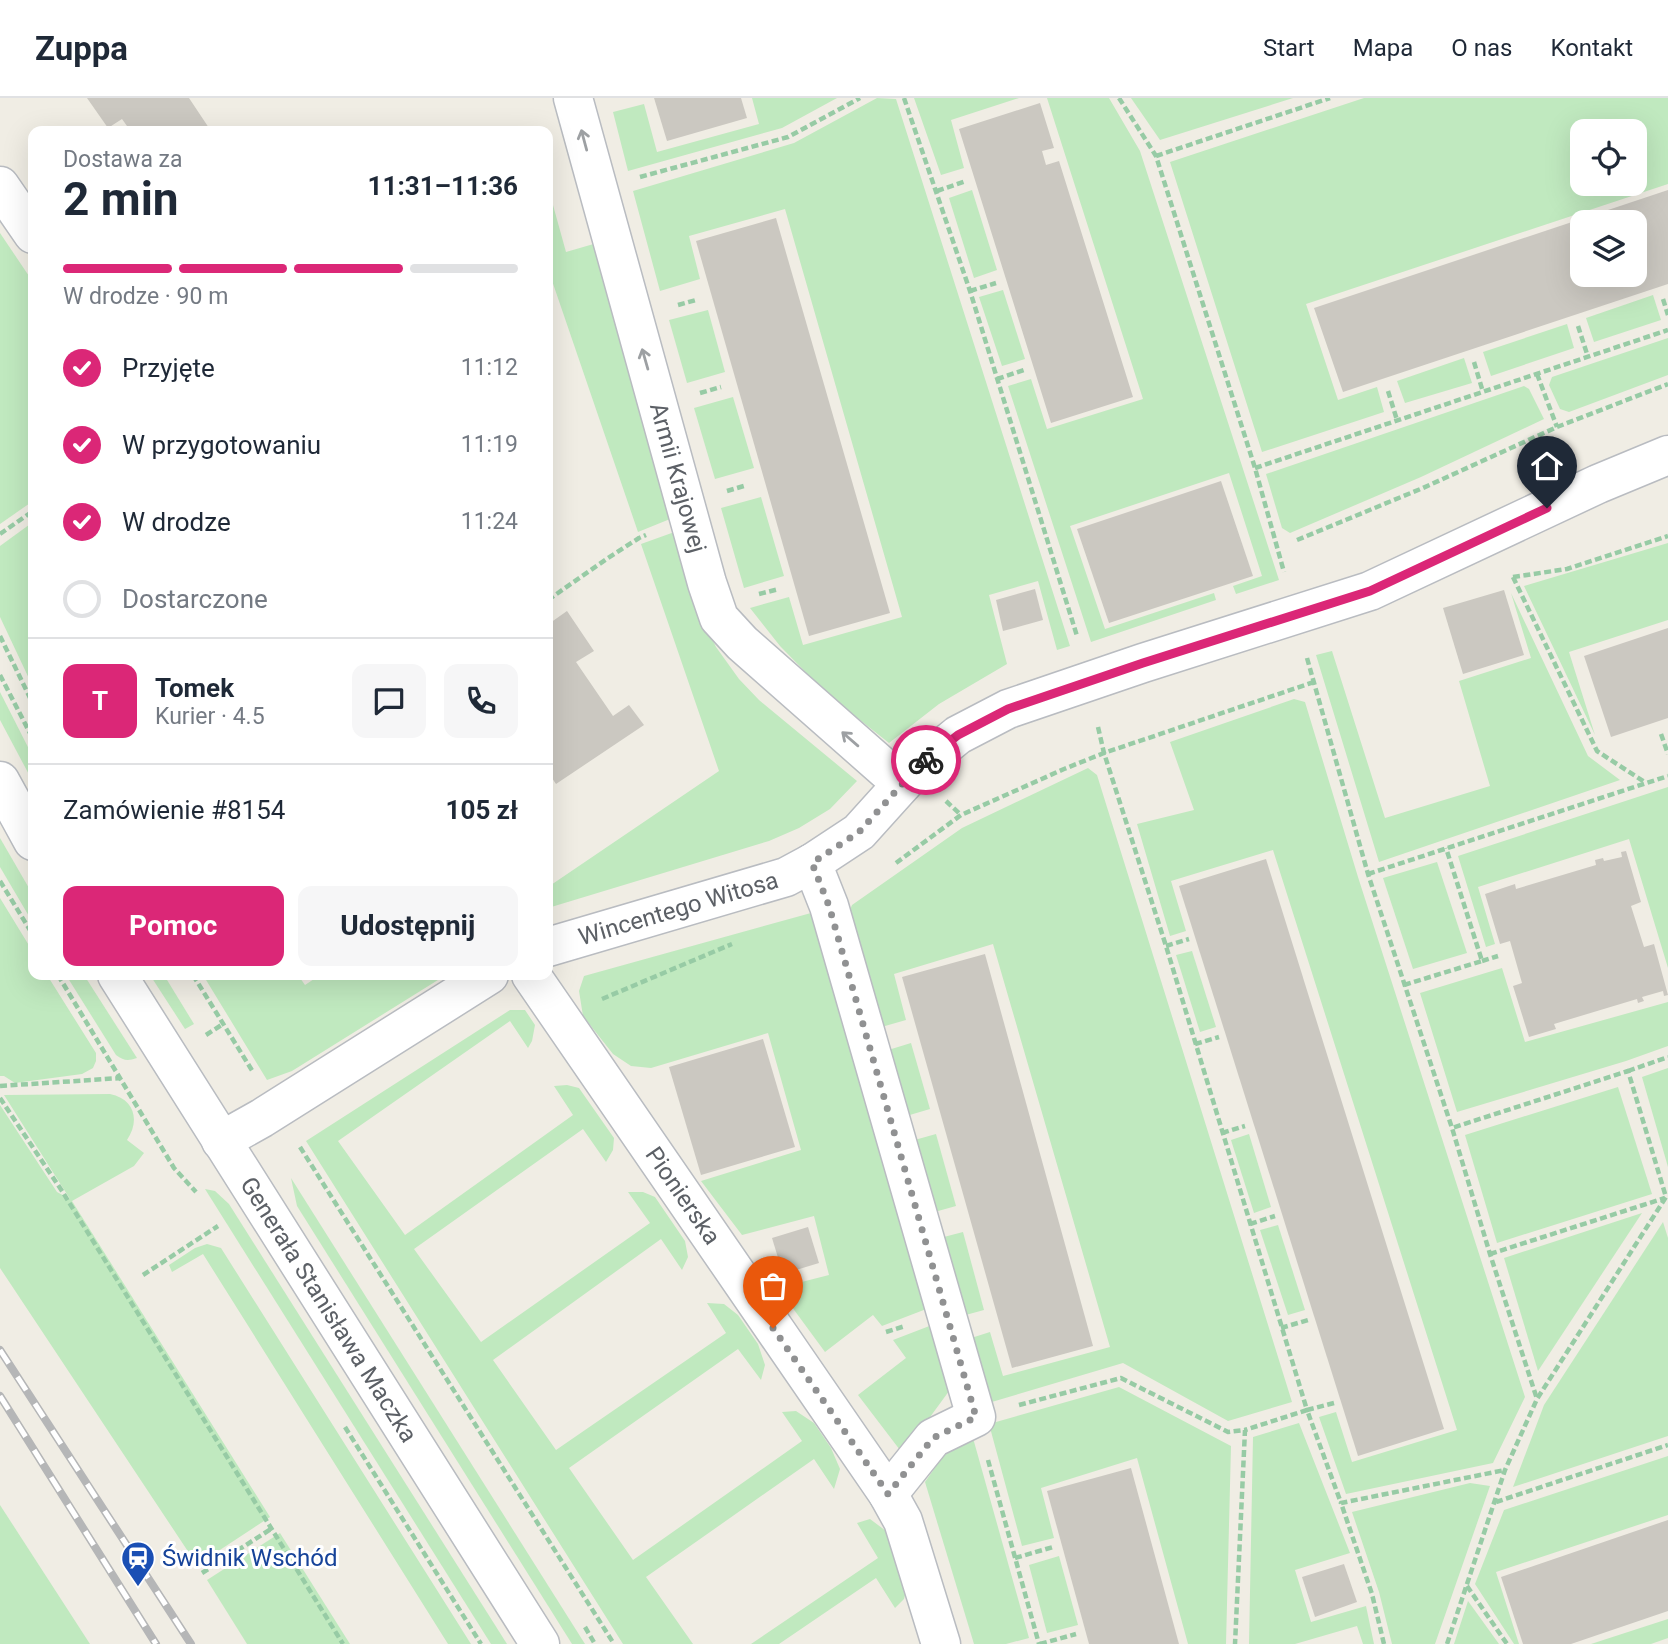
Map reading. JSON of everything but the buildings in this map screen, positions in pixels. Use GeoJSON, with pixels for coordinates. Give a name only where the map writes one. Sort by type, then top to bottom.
{"type":"FeatureCollection","features":[{"type":"Feature","properties":{"kind":"street","name":"Armii Krajowej"},"geometry":{"type":"LineString","coordinates":[[573,98],[719,618],[742,643],[902,784]]}},
{"type":"Feature","properties":{"kind":"street"},"geometry":{"type":"LineString","coordinates":[[0,186],[28,227]]}},
{"type":"Feature","properties":{"kind":"street","name":"Wincentego Witosa"},"geometry":{"type":"LineString","coordinates":[[553,946],[786,877],[859,832],[914,771],[958,735],[1008,709],[1087,681],[1370,591],[1598,484],[1668,455]]}},
{"type":"Feature","properties":{"kind":"street"},"geometry":{"type":"LineString","coordinates":[[0,780],[28,832]]}},
{"type":"Feature","properties":{"kind":"street"},"geometry":{"type":"LineString","coordinates":[[812,863],[829,906],[976,1417],[933,1438],[888,1494]]}},
{"type":"Feature","properties":{"kind":"street","name":"Generała Stanisława Maczka"},"geometry":{"type":"LineString","coordinates":[[120,980],[540,1644]]}},
{"type":"Feature","properties":{"kind":"street"},"geometry":{"type":"LineString","coordinates":[[221,1141],[276,1110],[481,980]]}},
{"type":"Feature","properties":{"kind":"street","name":"Pionierska"},"geometry":{"type":"LineString","coordinates":[[534,980],[888,1494],[903,1521],[941,1644]]}},
{"type":"Feature","properties":{"kind":"path"},"geometry":{"type":"LineString","coordinates":[[635,178],[788,137],[860,98]]}},
{"type":"Feature","properties":{"kind":"path"},"geometry":{"type":"LineString","coordinates":[[904,98],[970,291],[1081,652],[1104,753],[1166,946],[1307,1410],[1372,1594],[1384,1644]]}},
{"type":"Feature","properties":{"kind":"path"},"geometry":{"type":"LineString","coordinates":[[1119,98],[1156,156],[1255,468],[1368,874],[1452,1128],[1536,1399]]}},
{"type":"Feature","properties":{"kind":"path"},"geometry":{"type":"LineString","coordinates":[[1156,156],[1330,98]]}},
{"type":"Feature","properties":{"kind":"path"},"geometry":{"type":"LineString","coordinates":[[936,191],[966,181]]}},
{"type":"Feature","properties":{"kind":"path"},"geometry":{"type":"LineString","coordinates":[[970,291],[996,283]]}},
{"type":"Feature","properties":{"kind":"path"},"geometry":{"type":"LineString","coordinates":[[1663,299],[1668,315]]}},
{"type":"Feature","properties":{"kind":"path"},"geometry":{"type":"LineString","coordinates":[[1578,326],[1588,357]]}},
{"type":"Feature","properties":{"kind":"path"},"geometry":{"type":"LineString","coordinates":[[1255,468],[1668,330]]}},
{"type":"Feature","properties":{"kind":"path"},"geometry":{"type":"LineString","coordinates":[[1474,362],[1483,391]]}},
{"type":"Feature","properties":{"kind":"path"},"geometry":{"type":"LineString","coordinates":[[997,379],[1024,370]]}},
{"type":"Feature","properties":{"kind":"path"},"geometry":{"type":"LineString","coordinates":[[1537,374],[1556,427]]}},
{"type":"Feature","properties":{"kind":"path"},"geometry":{"type":"LineString","coordinates":[[1297,540],[1423,488],[1556,427],[1668,384]]}},
{"type":"Feature","properties":{"kind":"path"},"geometry":{"type":"LineString","coordinates":[[1388,391],[1397,420]]}},
{"type":"Feature","properties":{"kind":"path"},"geometry":{"type":"LineString","coordinates":[[0,534],[28,514]]}},
{"type":"Feature","properties":{"kind":"path"},"geometry":{"type":"LineString","coordinates":[[553,597],[639,538],[690,519]]}},
{"type":"Feature","properties":{"kind":"path"},"geometry":{"type":"LineString","coordinates":[[1513,577],[1597,751],[1647,783]]}},
{"type":"Feature","properties":{"kind":"path"},"geometry":{"type":"LineString","coordinates":[[0,636],[28,695]]}},
{"type":"Feature","properties":{"kind":"path"},"geometry":{"type":"LineString","coordinates":[[0,675],[28,729]]}},
{"type":"Feature","properties":{"kind":"path"},"geometry":{"type":"LineString","coordinates":[[887,869],[961,815],[1064,769],[1314,682]]}},
{"type":"Feature","properties":{"kind":"path"},"geometry":{"type":"LineString","coordinates":[[1661,734],[1668,754]]}},
{"type":"Feature","properties":{"kind":"path"},"geometry":{"type":"LineString","coordinates":[[1368,874],[1668,776]]}},
{"type":"Feature","properties":{"kind":"path"},"geometry":{"type":"LineString","coordinates":[[1446,848],[1482,961]]}},
{"type":"Feature","properties":{"kind":"path"},"geometry":{"type":"LineString","coordinates":[[0,881],[28,927]]}},
{"type":"Feature","properties":{"kind":"path"},"geometry":{"type":"LineString","coordinates":[[1166,946],[1189,939]]}},
{"type":"Feature","properties":{"kind":"path"},"geometry":{"type":"LineString","coordinates":[[559,1017],[736,942]]}},
{"type":"Feature","properties":{"kind":"path"},"geometry":{"type":"LineString","coordinates":[[1404,985],[1498,956]]}},
{"type":"Feature","properties":{"kind":"path"},"geometry":{"type":"LineString","coordinates":[[61,980],[174,1168],[200,1197]]}},
{"type":"Feature","properties":{"kind":"path"},"geometry":{"type":"LineString","coordinates":[[196,980],[614,1644]]}},
{"type":"Feature","properties":{"kind":"path"},"geometry":{"type":"LineString","coordinates":[[170,1058],[223,1024]]}},
{"type":"Feature","properties":{"kind":"path"},"geometry":{"type":"LineString","coordinates":[[1195,1044],[1219,1037]]}},
{"type":"Feature","properties":{"kind":"path"},"geometry":{"type":"LineString","coordinates":[[1452,1128],[1668,1057]]}},
{"type":"Feature","properties":{"kind":"path"},"geometry":{"type":"LineString","coordinates":[[1628,1072],[1668,1204]]}},
{"type":"Feature","properties":{"kind":"path"},"geometry":{"type":"LineString","coordinates":[[0,1086],[121,1078]]}},
{"type":"Feature","properties":{"kind":"path"},"geometry":{"type":"LineString","coordinates":[[0,1098],[62,1191],[343,1644]]}},
{"type":"Feature","properties":{"kind":"path"},"geometry":{"type":"LineString","coordinates":[[1222,1133],[1245,1126]]}},
{"type":"Feature","properties":{"kind":"path"},"geometry":{"type":"LineString","coordinates":[[1490,1254],[1667,1197]]}},
{"type":"Feature","properties":{"kind":"path"},"geometry":{"type":"LineString","coordinates":[[1447,1644],[1505,1470],[1536,1399],[1667,1197]]}},
{"type":"Feature","properties":{"kind":"path"},"geometry":{"type":"LineString","coordinates":[[143,1275],[218,1226],[212,1216]]}},
{"type":"Feature","properties":{"kind":"path"},"geometry":{"type":"LineString","coordinates":[[1250,1224],[1275,1216]]}},
{"type":"Feature","properties":{"kind":"path"},"geometry":{"type":"LineString","coordinates":[[1281,1328],[1308,1320]]}},
{"type":"Feature","properties":{"kind":"path"},"geometry":{"type":"LineString","coordinates":[[1076,1634],[1040,1644],[976,1417],[1121,1378],[1228,1432],[1245,1430],[1334,1403]]}},
{"type":"Feature","properties":{"kind":"path"},"geometry":{"type":"LineString","coordinates":[[342,1423],[481,1644]]}},
{"type":"Feature","properties":{"kind":"path"},"geometry":{"type":"LineString","coordinates":[[1235,1644],[1245,1430]]}},
{"type":"Feature","properties":{"kind":"path"},"geometry":{"type":"LineString","coordinates":[[1495,1502],[1668,1445]]}},
{"type":"Feature","properties":{"kind":"path"},"geometry":{"type":"LineString","coordinates":[[1341,1503],[1505,1470]]}},
{"type":"Feature","properties":{"kind":"path"},"geometry":{"type":"LineString","coordinates":[[202,1573],[271,1529]]}},
{"type":"Feature","properties":{"kind":"path"},"geometry":{"type":"LineString","coordinates":[[1015,1558],[1053,1547]]}},
{"type":"Feature","properties":{"kind":"path"},"geometry":{"type":"LineString","coordinates":[[1467,1586],[1507,1644]]}},
{"type":"Feature","properties":{"kind":"green space"},"geometry":{"type":"Polygon","coordinates":[[[752,98],[837,98],[782,128],[628,171],[613,112],[644,104],[657,152],[759,124],[752,98]]]}},
{"type":"Feature","properties":{"kind":"green space"},"geometry":{"type":"Polygon","coordinates":[[[877,98],[896,99],[1070,646],[1057,650],[1038,581],[989,595],[1007,664],[939,704],[889,743],[826,693],[780,646],[750,608],[789,597],[803,645],[902,617],[785,209],[689,236],[700,279],[660,291],[633,191],[794,143],[877,98]]]}},
{"type":"Feature","properties":{"kind":"green space"},"geometry":{"type":"Polygon","coordinates":[[[914,98],[1019,98],[951,120],[964,168],[941,175],[914,98]]]}},
{"type":"Feature","properties":{"kind":"green space"},"geometry":{"type":"Polygon","coordinates":[[[1047,98],[1109,98],[1140,151],[1279,580],[1236,594],[1233,586],[1262,576],[1229,473],[1070,526],[1105,629],[1214,593],[1216,600],[1091,642],[1008,386],[1031,379],[1047,429],[1143,399],[1047,98]]]}},
{"type":"Feature","properties":{"kind":"green space"},"geometry":{"type":"Polygon","coordinates":[[[1131,98],[1293,98],[1160,140],[1131,98]]]}},
{"type":"Feature","properties":{"kind":"green space"},"geometry":{"type":"Polygon","coordinates":[[[1364,98],[1668,98],[1668,184],[1647,191],[1647,119],[1570,119],[1570,196],[1632,196],[1590,210],[1570,210],[1570,216],[1306,304],[1338,400],[1377,387],[1384,412],[1262,452],[1170,162],[1364,98]]]}},
{"type":"Feature","properties":{"kind":"green space"},"geometry":{"type":"Polygon","coordinates":[[[972,190],[997,270],[974,278],[949,198],[972,190]]]}},
{"type":"Feature","properties":{"kind":"green space"},"geometry":{"type":"Polygon","coordinates":[[[553,205],[566,252],[597,243],[675,517],[638,532],[553,284],[553,205]]]}},
{"type":"Feature","properties":{"kind":"green space"},"geometry":{"type":"Polygon","coordinates":[[[0,233],[28,275],[28,504],[0,524],[0,233]]]}},
{"type":"Feature","properties":{"kind":"green space"},"geometry":{"type":"Polygon","coordinates":[[[1003,290],[1025,359],[1002,366],[979,297],[1003,290]]]}},
{"type":"Feature","properties":{"kind":"green space"},"geometry":{"type":"Polygon","coordinates":[[[1653,295],[1661,320],[1594,342],[1586,318],[1653,295]]]}},
{"type":"Feature","properties":{"kind":"green space"},"geometry":{"type":"Polygon","coordinates":[[[708,310],[725,372],[687,383],[669,320],[708,310]]]}},
{"type":"Feature","properties":{"kind":"green space"},"geometry":{"type":"Polygon","coordinates":[[[1567,324],[1574,348],[1491,376],[1483,352],[1567,324]]]}},
{"type":"Feature","properties":{"kind":"green space"},"geometry":{"type":"Polygon","coordinates":[[[1668,338],[1668,375],[1569,412],[1560,409],[1549,385],[1552,377],[1668,338]]]}},
{"type":"Feature","properties":{"kind":"green space"},"geometry":{"type":"Polygon","coordinates":[[[1464,358],[1472,383],[1405,403],[1397,381],[1464,358]]]}},
{"type":"Feature","properties":{"kind":"green space"},"geometry":{"type":"Polygon","coordinates":[[[1524,386],[1529,389],[1544,419],[1421,477],[1290,533],[1282,528],[1266,474],[1524,386]]]}},
{"type":"Feature","properties":{"kind":"green space"},"geometry":{"type":"Polygon","coordinates":[[[733,397],[754,468],[715,479],[694,408],[733,397]]]}},
{"type":"Feature","properties":{"kind":"green space"},"geometry":{"type":"Polygon","coordinates":[[[761,497],[784,576],[744,588],[721,508],[761,497]]]}},
{"type":"Feature","properties":{"kind":"green space"},"geometry":{"type":"Polygon","coordinates":[[[28,526],[28,676],[0,617],[0,546],[28,526]]]}},
{"type":"Feature","properties":{"kind":"green space"},"geometry":{"type":"Polygon","coordinates":[[[680,530],[700,614],[716,647],[739,679],[759,700],[857,781],[830,809],[799,828],[769,841],[553,906],[553,884],[719,771],[641,544],[680,530]]]}},
{"type":"Feature","properties":{"kind":"green space"},"geometry":{"type":"Polygon","coordinates":[[[1668,543],[1668,620],[1569,652],[1595,735],[1524,586],[1668,543]]]}},
{"type":"Feature","properties":{"kind":"green space"},"geometry":{"type":"Polygon","coordinates":[[[1511,593],[1588,756],[1620,780],[1379,862],[1316,655],[1332,651],[1385,818],[1490,786],[1459,681],[1531,658],[1511,593]]]}},
{"type":"Feature","properties":{"kind":"green space"},"geometry":{"type":"Polygon","coordinates":[[[0,692],[28,747],[28,773],[0,720],[0,692]]]}},
{"type":"Feature","properties":{"kind":"green space"},"geometry":{"type":"Polygon","coordinates":[[[1294,699],[1305,702],[1358,877],[1525,1397],[1493,1463],[1346,1494],[1319,1417],[1336,1412],[1352,1462],[1457,1430],[1273,850],[1171,881],[1186,931],[1170,936],[1137,824],[1194,810],[1170,742],[1294,699]]]}},
{"type":"Feature","properties":{"kind":"green space"},"geometry":{"type":"Polygon","coordinates":[[[1088,768],[1097,775],[1292,1402],[1228,1421],[1123,1363],[985,1404],[968,1339],[990,1332],[1003,1376],[1110,1347],[993,944],[894,974],[906,1020],[878,1028],[846,919],[852,905],[962,828],[1088,768]]]}},
{"type":"Feature","properties":{"kind":"green space"},"geometry":{"type":"Polygon","coordinates":[[[1668,787],[1668,968],[1629,839],[1478,887],[1495,944],[1486,947],[1458,856],[1668,787]]]}},
{"type":"Feature","properties":{"kind":"green space"},"geometry":{"type":"Polygon","coordinates":[[[0,838],[28,886],[28,915],[0,867],[0,838]]]}},
{"type":"Feature","properties":{"kind":"green space"},"geometry":{"type":"Polygon","coordinates":[[[1437,862],[1467,953],[1413,969],[1383,878],[1437,862]]]}},
{"type":"Feature","properties":{"kind":"green space"},"geometry":{"type":"Polygon","coordinates":[[[0,898],[28,944],[28,980],[50,980],[96,1053],[96,1061],[93,1068],[82,1074],[15,1083],[0,1076],[0,898]]]}},
{"type":"Feature","properties":{"kind":"green space"},"geometry":{"type":"Polygon","coordinates":[[[811,913],[929,1308],[882,1326],[873,1315],[825,1352],[778,1288],[829,1275],[814,1216],[742,1235],[701,1181],[801,1150],[768,1033],[651,1068],[631,1066],[613,1054],[583,1016],[579,991],[584,976],[811,913]]]}},
{"type":"Feature","properties":{"kind":"green space"},"geometry":{"type":"Polygon","coordinates":[[[1192,951],[1216,1027],[1200,1032],[1176,955],[1192,951]]]}},
{"type":"Feature","properties":{"kind":"green space"},"geometry":{"type":"Polygon","coordinates":[[[1502,968],[1525,1042],[1668,1002],[1668,1046],[1457,1112],[1420,993],[1502,968]]]}},
{"type":"Feature","properties":{"kind":"green space"},"geometry":{"type":"Polygon","coordinates":[[[69,980],[87,980],[137,1058],[126,1060],[116,1055],[69,980]]]}},
{"type":"Feature","properties":{"kind":"green space"},"geometry":{"type":"Polygon","coordinates":[[[153,980],[167,980],[194,1024],[185,1029],[153,980]]]}},
{"type":"Feature","properties":{"kind":"green space"},"geometry":{"type":"Polygon","coordinates":[[[206,980],[302,980],[305,985],[312,980],[438,980],[292,1071],[267,1080],[206,980]]]}},
{"type":"Feature","properties":{"kind":"green space"},"geometry":{"type":"Polygon","coordinates":[[[510,1010],[525,1010],[535,1025],[528,1048],[510,1021],[338,1141],[405,1235],[573,1115],[554,1086],[579,1088],[614,1138],[613,1150],[606,1162],[583,1129],[414,1249],[481,1342],[650,1223],[628,1192],[643,1192],[655,1197],[685,1241],[688,1257],[682,1270],[661,1239],[493,1360],[556,1450],[726,1333],[707,1303],[724,1304],[738,1315],[758,1344],[765,1365],[761,1380],[738,1349],[569,1468],[633,1560],[802,1441],[782,1412],[796,1411],[814,1423],[831,1448],[840,1469],[834,1489],[814,1459],[646,1577],[693,1644],[623,1644],[306,1141],[510,1010]]]}},
{"type":"Feature","properties":{"kind":"green space"},"geometry":{"type":"Polygon","coordinates":[[[911,1043],[930,1109],[903,1117],[885,1051],[911,1043]]]}},
{"type":"Feature","properties":{"kind":"green space"},"geometry":{"type":"Polygon","coordinates":[[[1668,1068],[1668,1167],[1642,1077],[1668,1068]]]}},
{"type":"Feature","properties":{"kind":"green space"},"geometry":{"type":"Polygon","coordinates":[[[1618,1087],[1652,1194],[1497,1243],[1465,1135],[1618,1087]]]}},
{"type":"Feature","properties":{"kind":"green space"},"geometry":{"type":"Polygon","coordinates":[[[110,1094],[130,1106],[134,1118],[127,1140],[144,1153],[134,1166],[72,1201],[270,1517],[197,1565],[0,1268],[0,1105],[57,1192],[70,1199],[4,1095],[110,1094]]]}},
{"type":"Feature","properties":{"kind":"green space"},"geometry":{"type":"Polygon","coordinates":[[[936,1134],[956,1206],[931,1213],[911,1141],[936,1134]]]}},
{"type":"Feature","properties":{"kind":"green space"},"geometry":{"type":"Polygon","coordinates":[[[1249,1134],[1271,1207],[1254,1213],[1231,1140],[1249,1134]]]}},
{"type":"Feature","properties":{"kind":"green space"},"geometry":{"type":"Polygon","coordinates":[[[291,1178],[585,1644],[572,1644],[297,1206],[291,1178]]]}},
{"type":"Feature","properties":{"kind":"green space"},"geometry":{"type":"Polygon","coordinates":[[[205,1189],[215,1191],[229,1204],[507,1644],[491,1644],[205,1189]]]}},
{"type":"Feature","properties":{"kind":"green space"},"geometry":{"type":"Polygon","coordinates":[[[1642,1213],[1538,1371],[1504,1258],[1642,1213]]]}},
{"type":"Feature","properties":{"kind":"green space"},"geometry":{"type":"Polygon","coordinates":[[[1663,1222],[1668,1238],[1668,1436],[1513,1487],[1544,1405],[1663,1222]]]}},
{"type":"Feature","properties":{"kind":"green space"},"geometry":{"type":"Polygon","coordinates":[[[1278,1225],[1305,1310],[1288,1315],[1260,1230],[1278,1225]]]}},
{"type":"Feature","properties":{"kind":"green space"},"geometry":{"type":"Polygon","coordinates":[[[963,1232],[984,1310],[962,1316],[940,1238],[963,1232]]]}},
{"type":"Feature","properties":{"kind":"green space"},"geometry":{"type":"Polygon","coordinates":[[[207,1244],[221,1248],[471,1644],[448,1644],[203,1254],[172,1272],[169,1265],[195,1248],[207,1244]]]}},
{"type":"Feature","properties":{"kind":"green space"},"geometry":{"type":"Polygon","coordinates":[[[932,1325],[952,1387],[903,1454],[858,1395],[906,1358],[893,1340],[932,1325]]]}},
{"type":"Feature","properties":{"kind":"green space"},"geometry":{"type":"Polygon","coordinates":[[[1119,1387],[1231,1446],[1226,1644],[1188,1644],[1137,1458],[1041,1488],[1054,1538],[1022,1546],[989,1424],[1119,1387]]]}},
{"type":"Feature","properties":{"kind":"green space"},"geometry":{"type":"Polygon","coordinates":[[[1299,1423],[1350,1553],[1295,1570],[1311,1622],[1366,1606],[1374,1644],[1363,1644],[1357,1626],[1295,1644],[1249,1644],[1253,1437],[1299,1423]]]}},
{"type":"Feature","properties":{"kind":"green space"},"geometry":{"type":"Polygon","coordinates":[[[973,1438],[1029,1638],[1006,1644],[974,1644],[925,1482],[943,1456],[973,1438]]]}},
{"type":"Feature","properties":{"kind":"green space"},"geometry":{"type":"Polygon","coordinates":[[[1668,1456],[1668,1515],[1496,1572],[1519,1644],[1514,1644],[1475,1584],[1504,1510],[1668,1456]]]}},
{"type":"Feature","properties":{"kind":"green space"},"geometry":{"type":"Polygon","coordinates":[[[1470,1483],[1490,1486],[1435,1644],[1392,1644],[1379,1592],[1352,1512],[1470,1483]]]}},
{"type":"Feature","properties":{"kind":"green space"},"geometry":{"type":"Polygon","coordinates":[[[0,1505],[90,1644],[0,1644],[0,1505]]]}},
{"type":"Feature","properties":{"kind":"green space"},"geometry":{"type":"Polygon","coordinates":[[[870,1519],[890,1534],[908,1584],[904,1599],[895,1608],[876,1578],[779,1644],[751,1644],[878,1558],[857,1523],[870,1519]]]}},
{"type":"Feature","properties":{"kind":"green space"},"geometry":{"type":"Polygon","coordinates":[[[280,1533],[350,1644],[247,1644],[207,1580],[280,1533]]]}},
{"type":"Feature","properties":{"kind":"green space"},"geometry":{"type":"Polygon","coordinates":[[[1059,1556],[1078,1625],[1047,1633],[1029,1565],[1059,1556]]]}},
{"type":"Feature","properties":{"kind":"green space"},"geometry":{"type":"Polygon","coordinates":[[[1468,1601],[1499,1644],[1454,1644],[1468,1601]]]}},
{"type":"Feature","properties":{"kind":"green space"},"geometry":{"type":"Polygon","coordinates":[[[1668,1619],[1668,1638],[1651,1644],[1591,1644],[1668,1619]]]}},
{"type":"Feature","properties":{"kind":"railway"},"geometry":{"type":"LineString","coordinates":[[0,1350],[191,1644]]}},
{"type":"Feature","properties":{"kind":"railway"},"geometry":{"type":"LineString","coordinates":[[0,1396],[156,1644]]}},
{"type":"Feature","properties":{"kind":"way so far"},"geometry":{"type":"LineString","coordinates":[[773,1328],[888,1494],[933,1438],[976,1417],[829,906],[812,863],[859,832],[926,760]]}},
{"type":"Feature","properties":{"kind":"place","name":"Świdnik Wschód"},"geometry":{"type":"Point","coordinates":[138,1588]}},
{"type":"Feature","properties":{"kind":"route"},"geometry":{"type":"LineString","coordinates":[[926,760],[958,735],[1008,709],[1370,591],[1547,508]]}}]}
